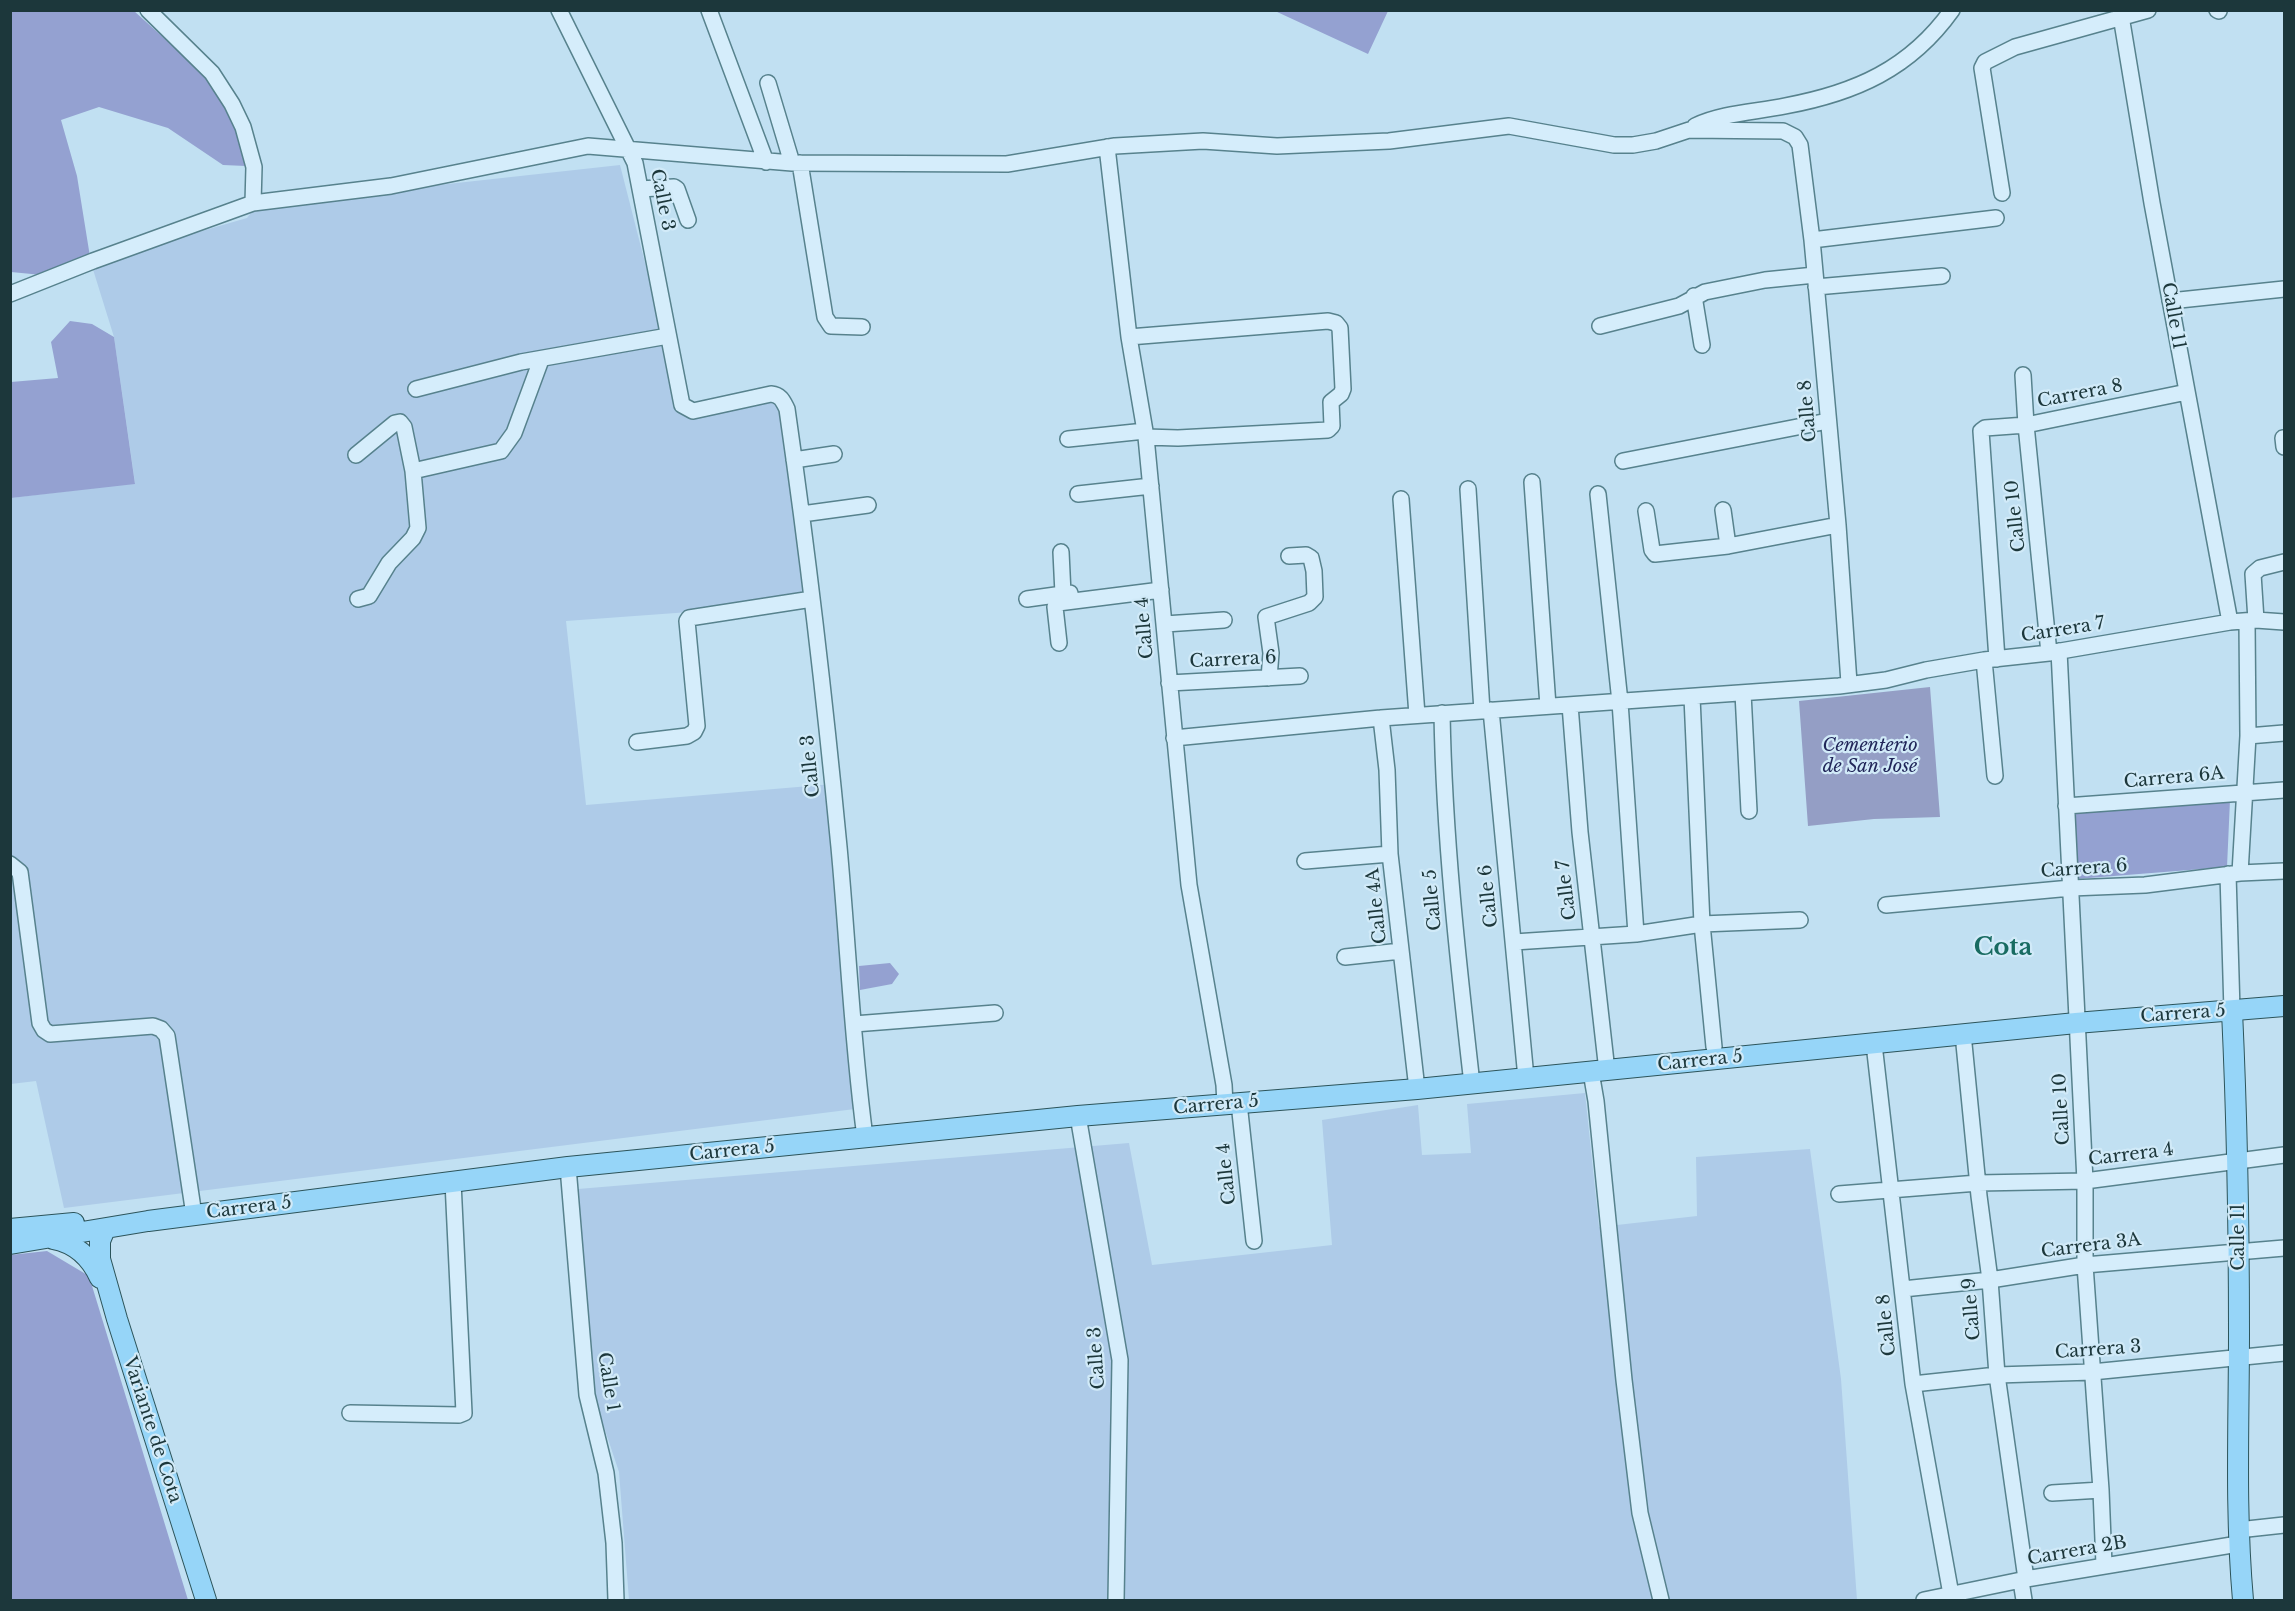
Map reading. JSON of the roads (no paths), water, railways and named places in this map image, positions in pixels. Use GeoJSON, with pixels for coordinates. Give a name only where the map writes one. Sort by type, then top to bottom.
{"type":"FeatureCollection","features":[{"type":"Feature","properties":{"kind":"main road","name":"Carrera 5"},"geometry":{"type":"LineString","coordinates":[[10,1244],[51,1239],[148,1221],[568,1167],[1078,1116],[1472,1084],[2076,1023],[2284,1005]]}},
{"type":"Feature","properties":{"kind":"main road","name":"Calle 11"},"geometry":{"type":"LineString","coordinates":[[2232,1011],[2238,1160],[2238,1537],[2243,1600]]}},
{"type":"Feature","properties":{"kind":"main road","name":"Carrera 5"},"geometry":{"type":"LineString","coordinates":[[10,1229],[80,1222],[148,1221]]}},
{"type":"Feature","properties":{"kind":"main road"},"geometry":{"type":"LineString","coordinates":[[100,1259],[100,1241],[105,1229]]}},
{"type":"Feature","properties":{"kind":"main road"},"geometry":{"type":"LineString","coordinates":[[10,1236],[62,1232],[75,1234],[89,1244],[100,1259]]}},
{"type":"Feature","properties":{"kind":"main road"},"geometry":{"type":"LineString","coordinates":[[51,1239],[71,1245],[84,1254],[98,1273],[117,1319]]}},
{"type":"Feature","properties":{"kind":"main road","name":"Variante de Cota"},"geometry":{"type":"LineString","coordinates":[[100,1259],[206,1600]]}},
{"type":"Feature","properties":{"kind":"street"},"geometry":{"type":"LineString","coordinates":[[148,10],[212,73],[231,104],[243,127],[254,167],[253,203]]}},
{"type":"Feature","properties":{"kind":"street","name":"Calle 3"},"geometry":{"type":"LineString","coordinates":[[560,10],[635,163],[682,405],[693,411],[762,395],[777,395],[783,399],[787,409],[802,513],[833,784],[850,993],[865,1137]]}},
{"type":"Feature","properties":{"kind":"street"},"geometry":{"type":"LineString","coordinates":[[709,10],[766,162]]}},
{"type":"Feature","properties":{"kind":"street"},"geometry":{"type":"LineString","coordinates":[[10,294],[156,237],[253,203],[391,186],[588,146],[766,162],[1007,164],[1107,147],[1203,141],[1277,146],[1389,141],[1509,126],[1595,143],[1633,146],[1656,141],[1721,117],[1787,106],[1828,96],[1869,82],[1900,65],[1919,49],[1939,29],[1952,10]]}},
{"type":"Feature","properties":{"kind":"street"},"geometry":{"type":"LineString","coordinates":[[2002,193],[1983,64],[2015,47],[2120,15],[2148,10]]}},
{"type":"Feature","properties":{"kind":"street","name":"Calle 11"},"geometry":{"type":"LineString","coordinates":[[2120,15],[2230,622]]}},
{"type":"Feature","properties":{"kind":"street"},"geometry":{"type":"LineString","coordinates":[[768,82],[796,163],[825,317],[831,326],[862,327]]}},
{"type":"Feature","properties":{"kind":"street","name":"Calle 8"},"geometry":{"type":"LineString","coordinates":[[1689,130],[1783,131],[1795,137],[1800,146],[1816,281],[1838,525],[1849,683]]}},
{"type":"Feature","properties":{"kind":"street","name":"Calle 4"},"geometry":{"type":"LineString","coordinates":[[1107,147],[1129,337],[1151,486],[1189,885],[1224,1085],[1232,1104],[1254,1240]]}},
{"type":"Feature","properties":{"kind":"street"},"geometry":{"type":"LineString","coordinates":[[640,189],[674,187],[677,189],[688,220]]}},
{"type":"Feature","properties":{"kind":"street"},"geometry":{"type":"LineString","coordinates":[[1812,240],[1996,218]]}},
{"type":"Feature","properties":{"kind":"street"},"geometry":{"type":"LineString","coordinates":[[1600,326],[1679,306],[1705,292],[1765,280],[1816,281],[1942,276]]}},
{"type":"Feature","properties":{"kind":"street"},"geometry":{"type":"LineString","coordinates":[[2170,301],[2284,289]]}},
{"type":"Feature","properties":{"kind":"street"},"geometry":{"type":"LineString","coordinates":[[1694,296],[1702,345]]}},
{"type":"Feature","properties":{"kind":"street"},"geometry":{"type":"LineString","coordinates":[[1068,439],[1145,434],[1190,437],[1328,430],[1332,426],[1331,402],[1341,394],[1343,388],[1340,328],[1336,323],[1328,321],[1129,337]]}},
{"type":"Feature","properties":{"kind":"street"},"geometry":{"type":"LineString","coordinates":[[416,388],[521,362],[668,336]]}},
{"type":"Feature","properties":{"kind":"street"},"geometry":{"type":"LineString","coordinates":[[413,471],[501,451],[514,433],[541,360]]}},
{"type":"Feature","properties":{"kind":"street","name":"Calle 10"},"geometry":{"type":"LineString","coordinates":[[2024,375],[2026,425],[2054,652],[2066,806],[2085,1181],[2085,1265],[2104,1565]]}},
{"type":"Feature","properties":{"kind":"street","name":"Carrera 8"},"geometry":{"type":"LineString","coordinates":[[1990,659],[1981,431],[1985,428],[2026,425],[2187,392]]}},
{"type":"Feature","properties":{"kind":"street"},"geometry":{"type":"LineString","coordinates":[[1623,462],[1828,421]]}},
{"type":"Feature","properties":{"kind":"street"},"geometry":{"type":"LineString","coordinates":[[356,455],[395,423],[400,422],[404,427],[413,471],[418,528],[413,538],[389,563],[369,596],[358,599]]}},
{"type":"Feature","properties":{"kind":"street"},"geometry":{"type":"LineString","coordinates":[[794,460],[834,454]]}},
{"type":"Feature","properties":{"kind":"street"},"geometry":{"type":"LineString","coordinates":[[1532,482],[1548,706]]}},
{"type":"Feature","properties":{"kind":"street"},"geometry":{"type":"LineString","coordinates":[[1078,494],[1151,486]]}},
{"type":"Feature","properties":{"kind":"street","name":"Calle 6"},"geometry":{"type":"LineString","coordinates":[[1468,489],[1486,710],[1514,942],[1526,1078]]}},
{"type":"Feature","properties":{"kind":"street"},"geometry":{"type":"LineString","coordinates":[[1598,494],[1620,702],[1636,934]]}},
{"type":"Feature","properties":{"kind":"street"},"geometry":{"type":"LineString","coordinates":[[1401,499],[1417,715]]}},
{"type":"Feature","properties":{"kind":"street"},"geometry":{"type":"LineString","coordinates":[[802,513],[868,505]]}},
{"type":"Feature","properties":{"kind":"street"},"geometry":{"type":"LineString","coordinates":[[1723,510],[1728,546]]}},
{"type":"Feature","properties":{"kind":"street"},"geometry":{"type":"LineString","coordinates":[[1646,511],[1654,554],[1728,546],[1838,525]]}},
{"type":"Feature","properties":{"kind":"street"},"geometry":{"type":"LineString","coordinates":[[1061,552],[1063,594]]}},
{"type":"Feature","properties":{"kind":"street"},"geometry":{"type":"LineString","coordinates":[[1269,678],[1271,652],[1266,617],[1309,603],[1315,597],[1311,558],[1306,555],[1289,556]]}},
{"type":"Feature","properties":{"kind":"street","name":"Calle 11"},"geometry":{"type":"LineString","coordinates":[[2232,1011],[2234,873],[2248,736],[2253,574],[2260,568],[2284,562]]}},
{"type":"Feature","properties":{"kind":"street"},"geometry":{"type":"LineString","coordinates":[[1027,599],[1160,587]]}},
{"type":"Feature","properties":{"kind":"street"},"geometry":{"type":"LineString","coordinates":[[1059,643],[1055,607],[1058,603],[1160,587]]}},
{"type":"Feature","properties":{"kind":"street"},"geometry":{"type":"LineString","coordinates":[[637,742],[687,736],[694,732],[697,726],[687,621],[690,617],[812,599]]}},
{"type":"Feature","properties":{"kind":"street"},"geometry":{"type":"LineString","coordinates":[[1165,624],[1224,620]]}},
{"type":"Feature","properties":{"kind":"street","name":"Carrera 7"},"geometry":{"type":"LineString","coordinates":[[1174,738],[1442,713],[1839,686],[1886,680],[1926,670],[1990,659],[2054,652],[2230,622],[2284,622]]}},
{"type":"Feature","properties":{"kind":"street"},"geometry":{"type":"LineString","coordinates":[[1990,659],[1995,776]]}},
{"type":"Feature","properties":{"kind":"street","name":"Carrera 6"},"geometry":{"type":"LineString","coordinates":[[1169,683],[1300,676]]}},
{"type":"Feature","properties":{"kind":"street"},"geometry":{"type":"LineString","coordinates":[[1743,693],[1749,811]]}},
{"type":"Feature","properties":{"kind":"street"},"geometry":{"type":"LineString","coordinates":[[1692,697],[1702,924],[1714,1047]]}},
{"type":"Feature","properties":{"kind":"street","name":"Calle 7"},"geometry":{"type":"LineString","coordinates":[[1570,705],[1580,832],[1592,935],[1599,1071],[1596,1101],[1624,1380],[1640,1513],[1661,1600]]}},
{"type":"Feature","properties":{"kind":"street","name":"Calle 5"},"geometry":{"type":"LineString","coordinates":[[1442,713],[1445,802],[1458,962],[1472,1084]]}},
{"type":"Feature","properties":{"kind":"street","name":"Calle 4A"},"geometry":{"type":"LineString","coordinates":[[1381,718],[1387,770],[1390,854],[1417,1089]]}},
{"type":"Feature","properties":{"kind":"street"},"geometry":{"type":"LineString","coordinates":[[2248,736],[2284,733]]}},
{"type":"Feature","properties":{"kind":"street","name":"Carrera 6A"},"geometry":{"type":"LineString","coordinates":[[2066,806],[2284,790]]}},
{"type":"Feature","properties":{"kind":"street"},"geometry":{"type":"LineString","coordinates":[[1305,861],[1390,854]]}},
{"type":"Feature","properties":{"kind":"street"},"geometry":{"type":"LineString","coordinates":[[10,864],[20,872],[40,1023],[44,1030],[50,1034],[153,1026],[167,1036],[194,1215]]}},
{"type":"Feature","properties":{"kind":"street","name":"Carrera 6"},"geometry":{"type":"LineString","coordinates":[[1886,905],[2071,888],[2145,885],[2234,873],[2284,871]]}},
{"type":"Feature","properties":{"kind":"street"},"geometry":{"type":"LineString","coordinates":[[1514,942],[1592,935],[1636,934],[1702,924],[1800,920]]}},
{"type":"Feature","properties":{"kind":"street"},"geometry":{"type":"LineString","coordinates":[[1345,957],[1401,951]]}},
{"type":"Feature","properties":{"kind":"street"},"geometry":{"type":"LineString","coordinates":[[854,1024],[995,1013]]}},
{"type":"Feature","properties":{"kind":"street","name":"Calle 9"},"geometry":{"type":"LineString","coordinates":[[1963,1035],[1990,1280],[1997,1376],[2024,1600]]}},
{"type":"Feature","properties":{"kind":"street","name":"Calle 8"},"geometry":{"type":"LineString","coordinates":[[1875,1044],[1913,1383],[1952,1598]]}},
{"type":"Feature","properties":{"kind":"street","name":"Calle 3"},"geometry":{"type":"LineString","coordinates":[[1078,1116],[1120,1360],[1116,1600]]}},
{"type":"Feature","properties":{"kind":"street","name":"Carrera 4"},"geometry":{"type":"LineString","coordinates":[[1839,1194],[1978,1183],[2085,1181],[2284,1155]]}},
{"type":"Feature","properties":{"kind":"street","name":"Calle 1"},"geometry":{"type":"LineString","coordinates":[[568,1167],[587,1395],[606,1473],[614,1543],[616,1600]]}},
{"type":"Feature","properties":{"kind":"street"},"geometry":{"type":"LineString","coordinates":[[350,1413],[459,1415],[464,1413],[453,1182]]}},
{"type":"Feature","properties":{"kind":"street","name":"Carrera 3A"},"geometry":{"type":"LineString","coordinates":[[1903,1289],[1990,1280],[2085,1265],[2239,1250],[2284,1248]]}},
{"type":"Feature","properties":{"kind":"street","name":"Carrera 3"},"geometry":{"type":"LineString","coordinates":[[1913,1383],[1997,1376],[2092,1372],[2284,1353]]}},
{"type":"Feature","properties":{"kind":"street"},"geometry":{"type":"LineString","coordinates":[[2052,1493],[2101,1490]]}},
{"type":"Feature","properties":{"kind":"street","name":"Carrera 2B"},"geometry":{"type":"LineString","coordinates":[[1924,1600],[1952,1598],[2023,1580],[2238,1537],[2284,1525]]}},
{"type":"Feature","properties":{"kind":"district","name":"Cota"},"geometry":{"type":"Point","coordinates":[2003,948]}},
{"type":"Feature","properties":{"kind":"park label","name":"Cementerio de San José"},"geometry":{"type":"Point","coordinates":[1870,756]}}]}
